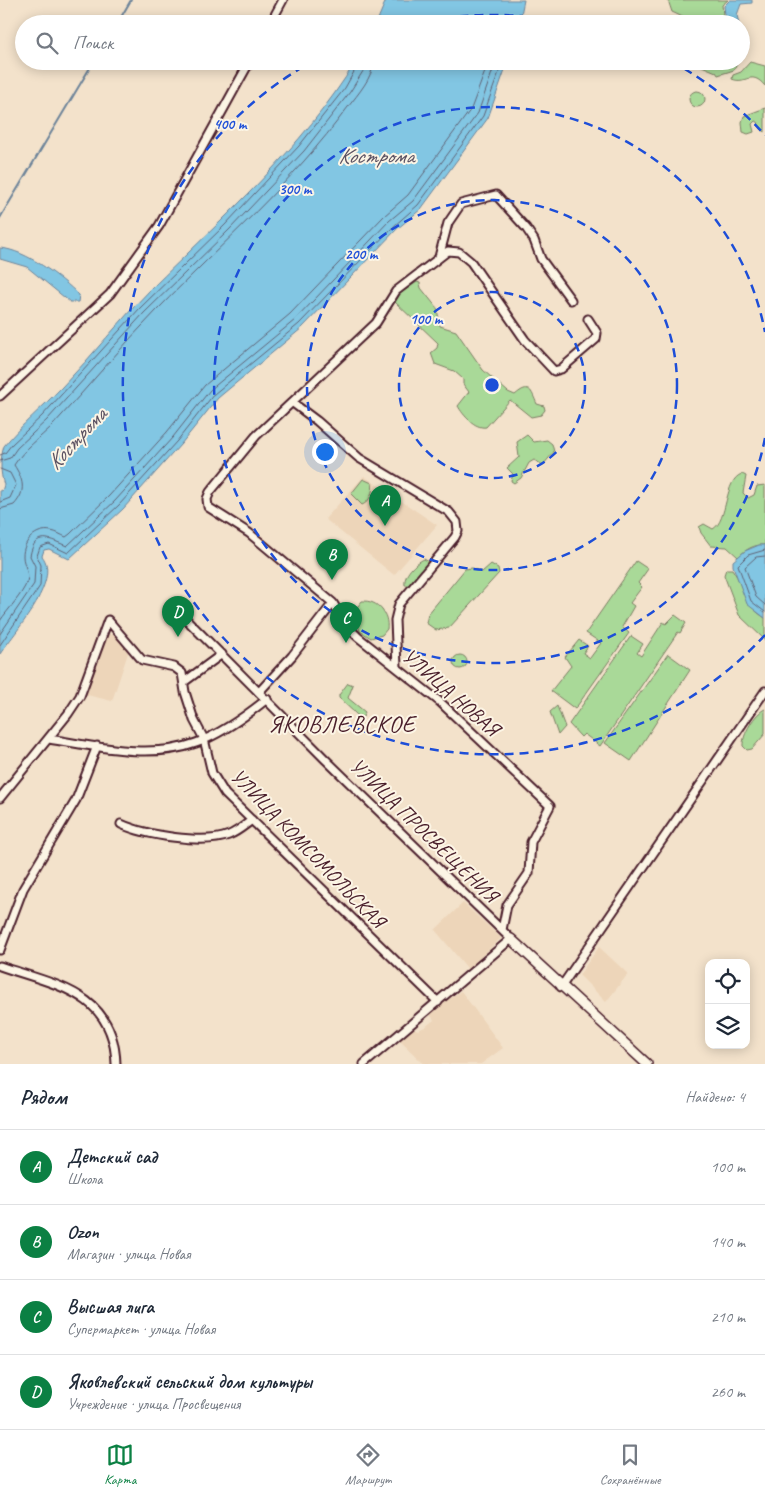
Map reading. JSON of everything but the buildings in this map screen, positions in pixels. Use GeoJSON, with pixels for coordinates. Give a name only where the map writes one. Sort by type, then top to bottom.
{"type":"FeatureCollection","features":[{"type":"Feature","properties":{"kind":"street"},"geometry":{"type":"LineString","coordinates":[[275,15],[283,0]]}},
{"type":"Feature","properties":{"kind":"street"},"geometry":{"type":"LineString","coordinates":[[0,396],[110,294],[159,226],[245,70]]}},
{"type":"Feature","properties":{"kind":"street"},"geometry":{"type":"LineString","coordinates":[[439,257],[448,223],[461,204],[496,195],[526,228],[534,240],[541,259],[571,300]]}},
{"type":"Feature","properties":{"kind":"street"},"geometry":{"type":"LineString","coordinates":[[397,667],[395,620],[399,604],[455,536],[458,531],[457,522],[449,512],[359,458],[293,402],[321,373],[376,323],[396,292],[439,257],[452,250],[459,252],[471,262],[525,340],[554,371],[561,369],[596,339],[597,333],[588,320]]}},
{"type":"Feature","properties":{"kind":"street","name":"УЛИЦА НОВАЯ"},"geometry":{"type":"LineString","coordinates":[[293,402],[244,448],[214,486],[207,503],[208,507],[219,516],[239,525],[333,603],[346,625],[358,637],[440,702],[550,806],[531,842],[528,874],[507,905],[502,930]]}},
{"type":"Feature","properties":{"kind":"street"},"geometry":{"type":"LineString","coordinates":[[260,691],[292,656],[333,603]]}},
{"type":"Feature","properties":{"kind":"street","name":"УЛИЦА ПРОСВЕЩЕНИЯ"},"geometry":{"type":"LineString","coordinates":[[185,618],[268,699],[325,759],[511,939]]}},
{"type":"Feature","properties":{"kind":"street"},"geometry":{"type":"LineString","coordinates":[[0,798],[49,739],[80,696],[108,620],[142,660],[174,667],[182,674],[184,682],[222,654]]}},
{"type":"Feature","properties":{"kind":"street","name":"УЛИЦА КОМСОМОЛЬСКАЯ"},"geometry":{"type":"LineString","coordinates":[[184,682],[191,710],[204,739],[212,773],[226,794],[438,1002]]}},
{"type":"Feature","properties":{"kind":"street"},"geometry":{"type":"LineString","coordinates":[[561,987],[765,691]]}},
{"type":"Feature","properties":{"kind":"street"},"geometry":{"type":"LineString","coordinates":[[49,739],[97,746],[154,750],[196,743],[233,723],[268,699]]}},
{"type":"Feature","properties":{"kind":"street"},"geometry":{"type":"LineString","coordinates":[[0,950],[23,889],[76,800],[97,746]]}},
{"type":"Feature","properties":{"kind":"street"},"geometry":{"type":"LineString","coordinates":[[121,824],[155,835],[196,838],[230,835],[252,820]]}},
{"type":"Feature","properties":{"kind":"street"},"geometry":{"type":"LineString","coordinates":[[364,1064],[511,939],[640,1062]]}},
{"type":"Feature","properties":{"kind":"street"},"geometry":{"type":"LineString","coordinates":[[0,966],[78,994],[90,1002],[99,1013],[111,1037],[115,1050],[116,1064]]}},
{"type":"Feature","properties":{"kind":"shaded area"},"geometry":{"type":"Polygon","coordinates":[[[364,476],[437,525],[394,575],[325,519],[364,476]]]}},
{"type":"Feature","properties":{"kind":"shaded area"},"geometry":{"type":"Polygon","coordinates":[[[110,634],[119,638],[129,650],[112,701],[83,694],[107,636],[110,634]]]}},
{"type":"Feature","properties":{"kind":"shaded area"},"geometry":{"type":"Polygon","coordinates":[[[463,903],[501,938],[468,969],[435,930],[463,903]]]}},
{"type":"Feature","properties":{"kind":"shaded area"},"geometry":{"type":"Polygon","coordinates":[[[599,947],[628,974],[606,1002],[579,975],[599,947]]]}},
{"type":"Feature","properties":{"kind":"shaded area"},"geometry":{"type":"Polygon","coordinates":[[[461,991],[503,1048],[481,1064],[424,1064],[398,1039],[412,1028],[418,1030],[425,1027],[434,1020],[429,1013],[461,991]]]}},
{"type":"Feature","properties":{"kind":"green space"},"geometry":{"type":"Polygon","coordinates":[[[668,0],[728,0],[722,5],[723,15],[678,15],[672,12],[668,0]]]}},
{"type":"Feature","properties":{"kind":"green space"},"geometry":{"type":"Polygon","coordinates":[[[750,62],[765,66],[765,86],[760,81],[752,78],[732,79],[733,75],[743,70],[750,70],[750,62]]]}},
{"type":"Feature","properties":{"kind":"green space"},"geometry":{"type":"Polygon","coordinates":[[[711,70],[734,70],[718,75],[711,70]]]}},
{"type":"Feature","properties":{"kind":"green space"},"geometry":{"type":"Polygon","coordinates":[[[694,91],[700,91],[705,96],[703,105],[694,107],[689,102],[689,96],[694,91]]]}},
{"type":"Feature","properties":{"kind":"green space"},"geometry":{"type":"Polygon","coordinates":[[[765,108],[765,132],[761,129],[758,122],[755,121],[752,124],[754,132],[748,134],[743,132],[742,122],[744,116],[765,108]]]}},
{"type":"Feature","properties":{"kind":"green space"},"geometry":{"type":"Polygon","coordinates":[[[417,282],[420,283],[421,288],[437,308],[440,326],[456,331],[483,370],[508,392],[515,395],[524,389],[529,390],[537,404],[544,406],[545,410],[541,415],[531,417],[510,400],[486,427],[474,424],[466,417],[458,406],[469,392],[463,384],[463,379],[454,371],[435,364],[431,353],[437,348],[438,343],[395,302],[395,297],[417,282]]]}},
{"type":"Feature","properties":{"kind":"green space"},"geometry":{"type":"Polygon","coordinates":[[[527,435],[534,442],[547,440],[552,444],[554,452],[543,465],[534,460],[529,463],[521,478],[514,483],[511,481],[513,474],[507,468],[519,457],[517,442],[527,435]]]}},
{"type":"Feature","properties":{"kind":"green space"},"geometry":{"type":"Polygon","coordinates":[[[742,474],[746,476],[743,493],[748,498],[754,495],[757,486],[765,485],[765,545],[757,545],[750,548],[738,557],[727,547],[711,546],[701,533],[699,527],[704,524],[713,529],[718,525],[732,484],[736,477],[742,474]]]}},
{"type":"Feature","properties":{"kind":"green space"},"geometry":{"type":"Polygon","coordinates":[[[363,479],[372,483],[372,489],[371,496],[362,505],[351,494],[363,479]]]}},
{"type":"Feature","properties":{"kind":"green space"},"geometry":{"type":"Polygon","coordinates":[[[424,559],[429,562],[427,566],[409,585],[405,585],[406,577],[410,570],[424,559]]]}},
{"type":"Feature","properties":{"kind":"green space"},"geometry":{"type":"Polygon","coordinates":[[[636,561],[648,569],[638,583],[642,587],[630,603],[634,606],[622,627],[629,633],[575,709],[551,691],[571,666],[565,657],[579,640],[588,646],[583,653],[590,658],[601,643],[586,633],[636,561]]]}},
{"type":"Feature","properties":{"kind":"green space"},"geometry":{"type":"Polygon","coordinates":[[[491,564],[498,568],[499,573],[449,628],[436,630],[426,623],[428,614],[465,569],[472,568],[482,572],[491,564]]]}},
{"type":"Feature","properties":{"kind":"green space"},"geometry":{"type":"Polygon","coordinates":[[[726,569],[732,569],[737,576],[747,601],[765,618],[765,640],[739,615],[724,575],[726,569]]]}},
{"type":"Feature","properties":{"kind":"green space"},"geometry":{"type":"Polygon","coordinates":[[[362,601],[368,601],[377,605],[384,613],[387,629],[382,635],[371,638],[360,631],[354,611],[362,601]]]}},
{"type":"Feature","properties":{"kind":"green space"},"geometry":{"type":"Polygon","coordinates":[[[675,615],[686,623],[600,746],[584,734],[581,737],[569,724],[631,636],[643,644],[637,653],[641,656],[663,622],[666,624],[675,615]]]}},
{"type":"Feature","properties":{"kind":"green space"},"geometry":{"type":"Polygon","coordinates":[[[668,654],[690,670],[631,761],[605,743],[668,654]]]}},
{"type":"Feature","properties":{"kind":"green space"},"geometry":{"type":"Polygon","coordinates":[[[457,655],[463,655],[467,662],[463,669],[457,669],[453,665],[453,659],[457,655]]]}},
{"type":"Feature","properties":{"kind":"green space"},"geometry":{"type":"Polygon","coordinates":[[[348,683],[353,685],[348,698],[365,712],[363,717],[357,715],[339,698],[339,695],[348,683]]]}},
{"type":"Feature","properties":{"kind":"green space"},"geometry":{"type":"Polygon","coordinates":[[[557,706],[565,727],[558,735],[550,712],[557,706]]]}},
{"type":"Feature","properties":{"kind":"green space"},"geometry":{"type":"Polygon","coordinates":[[[765,709],[765,734],[752,749],[747,750],[743,746],[743,741],[747,731],[757,715],[765,709]]]}},
{"type":"Feature","properties":{"kind":"water"},"geometry":{"type":"Polygon","coordinates":[[[386,0],[524,0],[521,15],[380,15],[386,0]]]}},
{"type":"Feature","properties":{"kind":"water"},"geometry":{"type":"Polygon","coordinates":[[[730,0],[752,0],[752,3],[741,4],[737,15],[725,15],[724,6],[730,0]]]}},
{"type":"Feature","properties":{"kind":"water","name":"Кострома"},"geometry":{"type":"Polygon","coordinates":[[[350,70],[505,70],[488,118],[421,209],[397,229],[302,328],[218,398],[181,444],[123,509],[69,559],[49,549],[44,550],[42,556],[47,566],[46,578],[41,592],[25,620],[0,654],[0,490],[2,491],[4,485],[1,466],[4,446],[73,375],[151,289],[261,181],[287,153],[335,93],[350,70]]]}},
{"type":"Feature","properties":{"kind":"water"},"geometry":{"type":"Polygon","coordinates":[[[0,248],[32,259],[63,280],[79,295],[78,302],[70,302],[27,267],[0,259],[0,248]]]}},
{"type":"Feature","properties":{"kind":"water"},"geometry":{"type":"Polygon","coordinates":[[[759,545],[765,545],[765,618],[747,604],[733,566],[733,561],[745,551],[759,545]]]}},
{"type":"Feature","properties":{"kind":"waterway"},"geometry":{"type":"LineString","coordinates":[[122,15],[131,0]]}},
{"type":"Feature","properties":{"kind":"waterway"},"geometry":{"type":"LineString","coordinates":[[0,218],[89,70]]}},
{"type":"Feature","properties":{"kind":"place","name":"Детский сад"},"geometry":{"type":"Point","coordinates":[385,526]}},
{"type":"Feature","properties":{"kind":"place","name":"Ozon"},"geometry":{"type":"Point","coordinates":[332,580]}},
{"type":"Feature","properties":{"kind":"place","name":"Яковлевский сельский дом культуры"},"geometry":{"type":"Point","coordinates":[178,637]}},
{"type":"Feature","properties":{"kind":"place","name":"Высшая лига"},"geometry":{"type":"Point","coordinates":[346,643]}},
{"type":"Feature","properties":{"kind":"district","name":"ЯКОВЛЕВСКОЕ"},"geometry":{"type":"Point","coordinates":[342,724]}}]}
